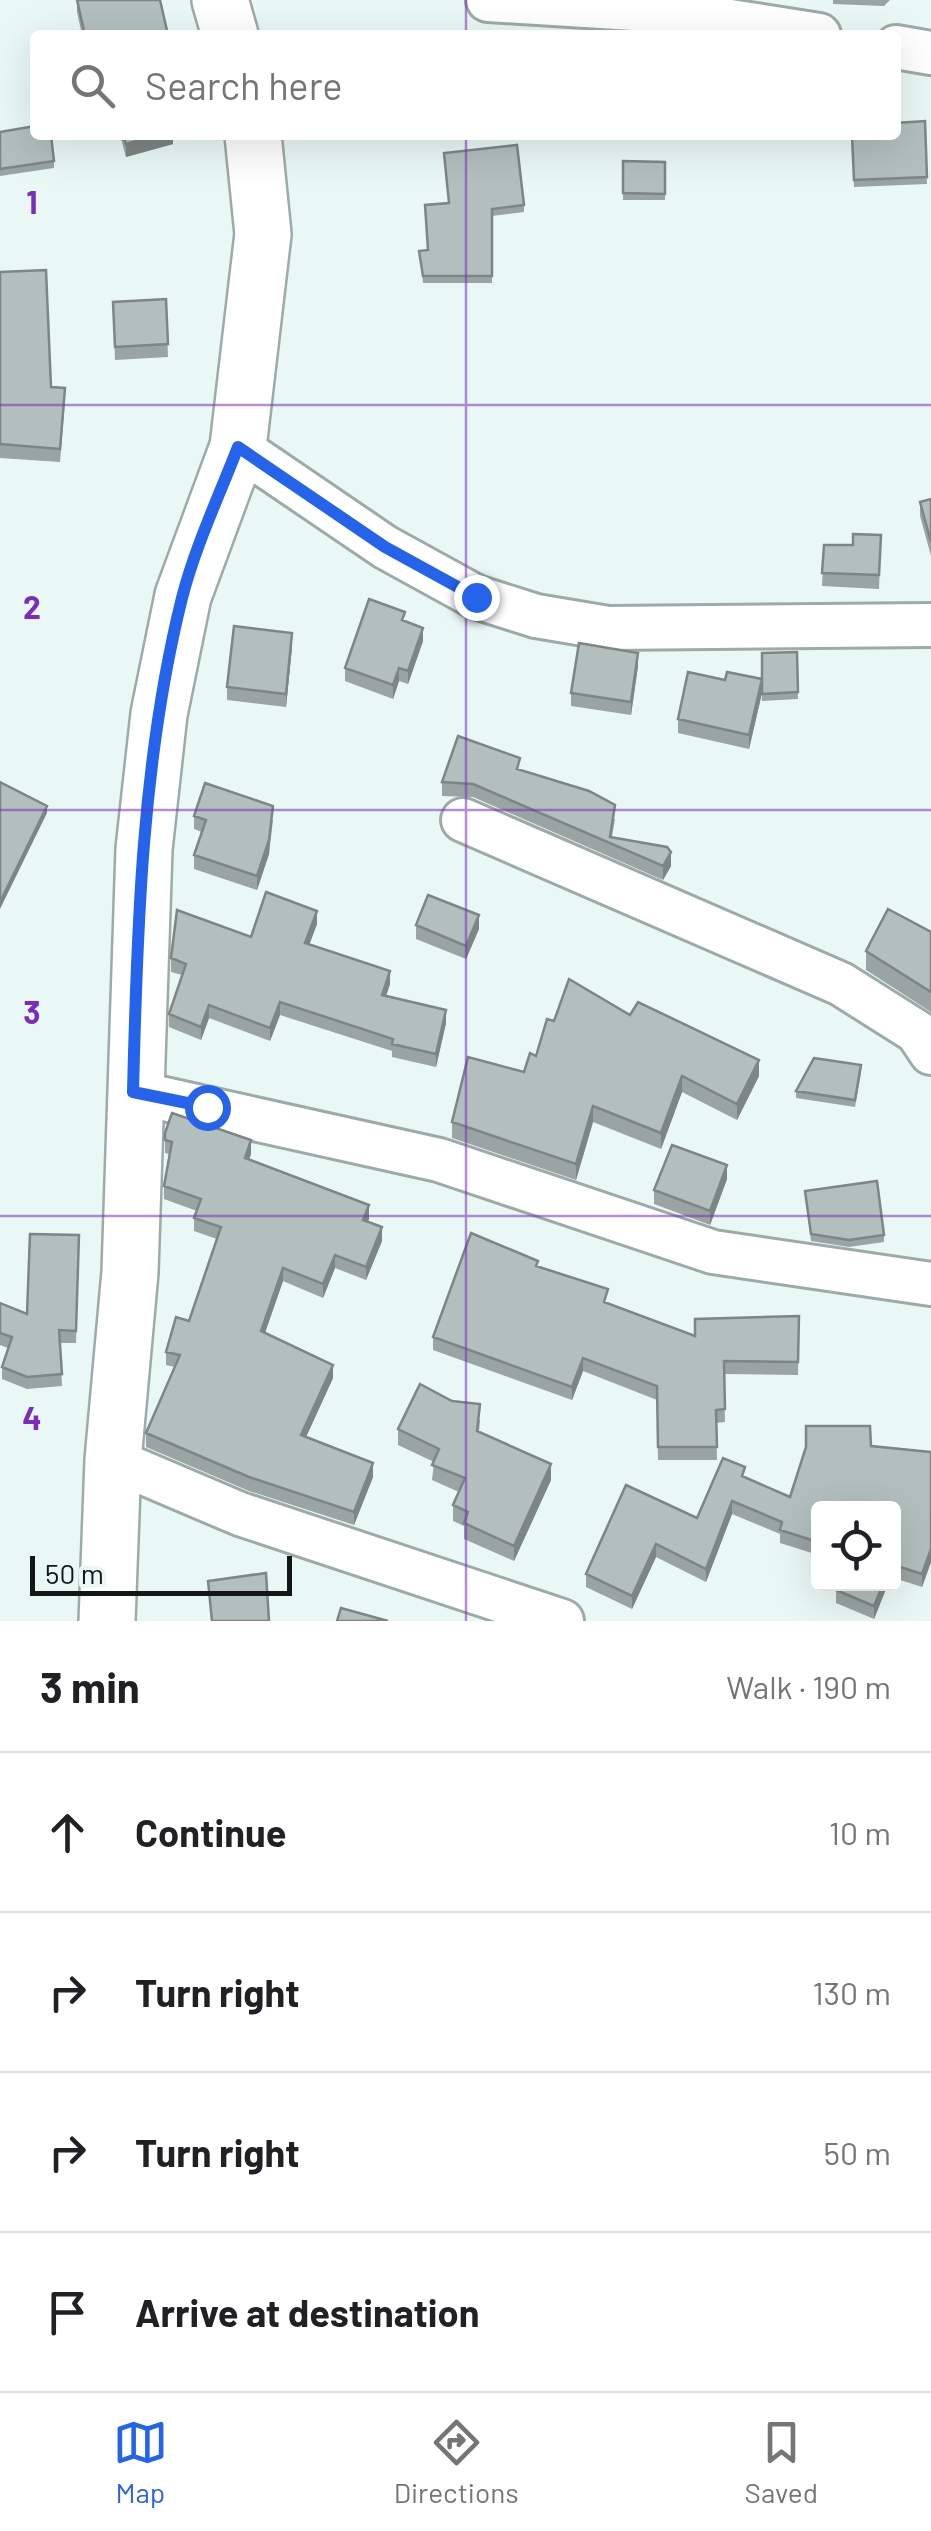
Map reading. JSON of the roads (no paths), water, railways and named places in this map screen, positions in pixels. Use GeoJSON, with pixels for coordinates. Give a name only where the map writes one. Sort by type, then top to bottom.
{"type":"FeatureCollection","features":[{"type":"Feature","properties":{"kind":"street"},"geometry":{"type":"LineString","coordinates":[[220,0],[229,30]]}},
{"type":"Feature","properties":{"kind":"street"},"geometry":{"type":"LineString","coordinates":[[488,0],[666,11],[787,30]]}},
{"type":"Feature","properties":{"kind":"street"},"geometry":{"type":"LineString","coordinates":[[901,48],[931,53]]}},
{"type":"Feature","properties":{"kind":"street"},"geometry":{"type":"LineString","coordinates":[[107,1621],[113,1460],[130,1272],[144,849],[160,714],[183,596],[238,447],[264,234],[254,140]]}},
{"type":"Feature","properties":{"kind":"street"},"geometry":{"type":"LineString","coordinates":[[238,447],[400,556],[476,597],[536,616],[608,628],[931,625]]}},
{"type":"Feature","properties":{"kind":"street"},"geometry":{"type":"LineString","coordinates":[[463,820],[841,984],[917,1032],[931,1053]]}},
{"type":"Feature","properties":{"kind":"street"},"geometry":{"type":"LineString","coordinates":[[133,1092],[438,1160],[713,1252],[931,1284]]}},
{"type":"Feature","properties":{"kind":"street"},"geometry":{"type":"LineString","coordinates":[[113,1460],[240,1514],[562,1621]]}}]}
